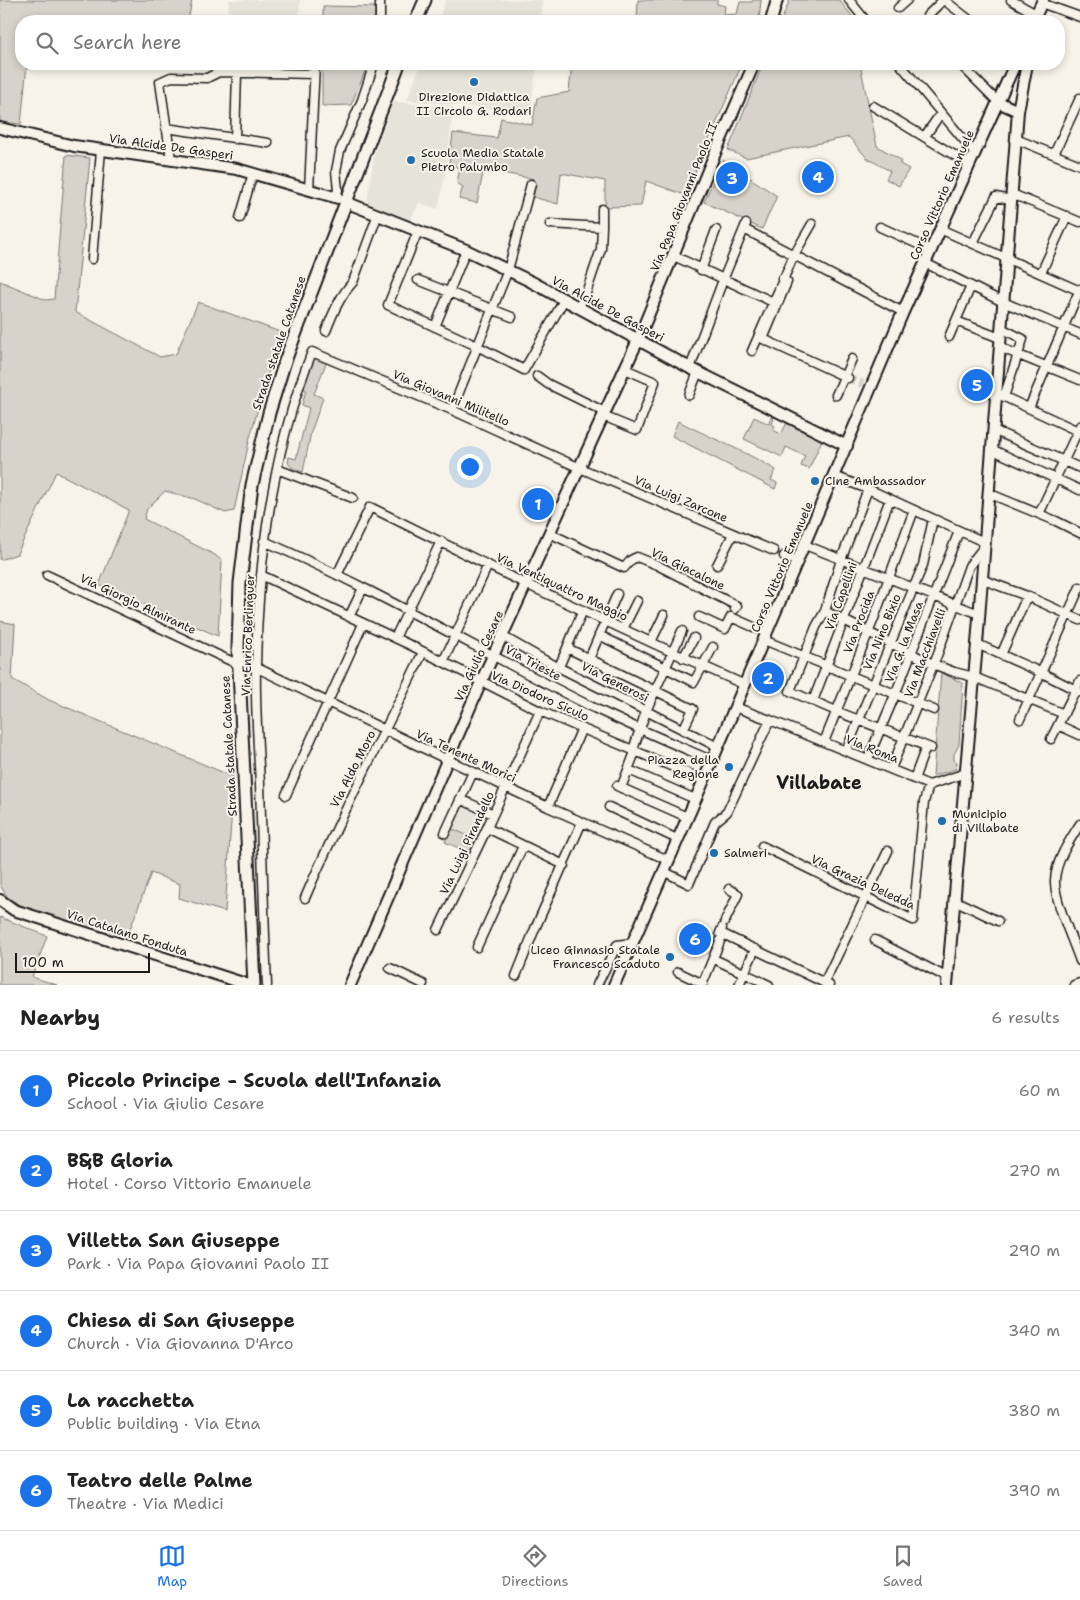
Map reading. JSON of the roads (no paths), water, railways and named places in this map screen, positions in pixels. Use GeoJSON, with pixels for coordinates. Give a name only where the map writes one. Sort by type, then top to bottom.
{"type":"FeatureCollection","features":[{"type":"Feature","properties":{"kind":"main road"},"geometry":{"type":"LineString","coordinates":[[419,15],[425,0]]}},
{"type":"Feature","properties":{"kind":"main road","name":"Strada statale Catanese"},"geometry":{"type":"LineString","coordinates":[[254,979],[238,649],[240,583],[252,484],[269,413],[285,361],[397,70]]}},
{"type":"Feature","properties":{"kind":"street"},"geometry":{"type":"LineString","coordinates":[[380,0],[380,15]]}},
{"type":"Feature","properties":{"kind":"street"},"geometry":{"type":"LineString","coordinates":[[772,15],[776,0]]}},
{"type":"Feature","properties":{"kind":"street"},"geometry":{"type":"LineString","coordinates":[[849,0],[861,15]]}},
{"type":"Feature","properties":{"kind":"street"},"geometry":{"type":"LineString","coordinates":[[898,8],[907,0]]}},
{"type":"Feature","properties":{"kind":"street"},"geometry":{"type":"LineString","coordinates":[[928,15],[943,0],[957,15]]}},
{"type":"Feature","properties":{"kind":"street"},"geometry":{"type":"LineString","coordinates":[[1011,0],[1031,15]]}},
{"type":"Feature","properties":{"kind":"street"},"geometry":{"type":"LineString","coordinates":[[1036,15],[1042,1],[1080,17]]}},
{"type":"Feature","properties":{"kind":"street"},"geometry":{"type":"LineString","coordinates":[[309,190],[314,70]]}},
{"type":"Feature","properties":{"kind":"street"},"geometry":{"type":"LineString","coordinates":[[336,198],[338,190],[336,171],[340,151],[362,100],[372,70]]}},
{"type":"Feature","properties":{"kind":"street","name":"Via Papa Giovanni Paolo II"},"geometry":{"type":"LineString","coordinates":[[638,340],[751,70]]}},
{"type":"Feature","properties":{"kind":"street"},"geometry":{"type":"LineString","coordinates":[[905,70],[974,152]]}},
{"type":"Feature","properties":{"kind":"street"},"geometry":{"type":"LineString","coordinates":[[966,70],[998,102],[1018,110]]}},
{"type":"Feature","properties":{"kind":"street","name":"Corso Vittorio Emanuele"},"geometry":{"type":"LineString","coordinates":[[615,982],[798,562],[847,446],[867,386],[903,312],[1012,70]]}},
{"type":"Feature","properties":{"kind":"street"},"geometry":{"type":"LineString","coordinates":[[875,940],[947,981],[977,644],[991,449],[1000,395],[1000,338],[1018,110],[1025,70]]}},
{"type":"Feature","properties":{"kind":"street"},"geometry":{"type":"LineString","coordinates":[[171,159],[160,82],[171,77],[207,78],[219,72],[314,74]]}},
{"type":"Feature","properties":{"kind":"street"},"geometry":{"type":"LineString","coordinates":[[235,139],[237,73]]}},
{"type":"Feature","properties":{"kind":"street"},"geometry":{"type":"LineString","coordinates":[[1054,154],[1080,98]]}},
{"type":"Feature","properties":{"kind":"street"},"geometry":{"type":"LineString","coordinates":[[873,106],[970,164]]}},
{"type":"Feature","properties":{"kind":"street"},"geometry":{"type":"LineString","coordinates":[[925,136],[941,113]]}},
{"type":"Feature","properties":{"kind":"street","name":"Via Alcide De Gasperi"},"geometry":{"type":"LineString","coordinates":[[0,128],[74,146],[237,169],[336,198]]}},
{"type":"Feature","properties":{"kind":"street"},"geometry":{"type":"LineString","coordinates":[[166,128],[268,144]]}},
{"type":"Feature","properties":{"kind":"street"},"geometry":{"type":"LineString","coordinates":[[1016,139],[1080,165]]}},
{"type":"Feature","properties":{"kind":"street"},"geometry":{"type":"LineString","coordinates":[[92,259],[100,150]]}},
{"type":"Feature","properties":{"kind":"street"},"geometry":{"type":"LineString","coordinates":[[240,218],[253,173]]}},
{"type":"Feature","properties":{"kind":"street"},"geometry":{"type":"LineString","coordinates":[[452,410],[508,270],[532,184]]}},
{"type":"Feature","properties":{"kind":"street"},"geometry":{"type":"LineString","coordinates":[[973,243],[996,197],[1011,197],[1080,222]]}},
{"type":"Feature","properties":{"kind":"street","name":"Via Alcide De Gasperi"},"geometry":{"type":"LineString","coordinates":[[353,205],[466,250],[508,270],[694,370],[847,446]]}},
{"type":"Feature","properties":{"kind":"street"},"geometry":{"type":"LineString","coordinates":[[579,308],[601,249],[602,209]]}},
{"type":"Feature","properties":{"kind":"street"},"geometry":{"type":"LineString","coordinates":[[326,331],[334,310],[353,282],[378,214]]}},
{"type":"Feature","properties":{"kind":"street"},"geometry":{"type":"LineString","coordinates":[[1041,273],[1067,216]]}},
{"type":"Feature","properties":{"kind":"street"},"geometry":{"type":"LineString","coordinates":[[550,224],[602,227]]}},
{"type":"Feature","properties":{"kind":"street"},"geometry":{"type":"LineString","coordinates":[[752,351],[782,279],[812,224]]}},
{"type":"Feature","properties":{"kind":"street"},"geometry":{"type":"LineString","coordinates":[[689,394],[694,370],[723,280],[745,227],[903,312]]}},
{"type":"Feature","properties":{"kind":"street"},"geometry":{"type":"LineString","coordinates":[[880,227],[931,250]]}},
{"type":"Feature","properties":{"kind":"street"},"geometry":{"type":"LineString","coordinates":[[940,228],[1080,290],[1029,408]]}},
{"type":"Feature","properties":{"kind":"street"},"geometry":{"type":"LineString","coordinates":[[701,270],[716,230]]}},
{"type":"Feature","properties":{"kind":"street"},"geometry":{"type":"LineString","coordinates":[[418,231],[388,305],[524,370],[564,300]]}},
{"type":"Feature","properties":{"kind":"street"},"geometry":{"type":"LineString","coordinates":[[435,327],[466,250]]}},
{"type":"Feature","properties":{"kind":"street"},"geometry":{"type":"LineString","coordinates":[[674,256],[773,302]]}},
{"type":"Feature","properties":{"kind":"street"},"geometry":{"type":"LineString","coordinates":[[925,264],[1003,302],[1080,334]]}},
{"type":"Feature","properties":{"kind":"street"},"geometry":{"type":"LineString","coordinates":[[782,279],[787,282],[763,339],[846,377]]}},
{"type":"Feature","properties":{"kind":"street"},"geometry":{"type":"LineString","coordinates":[[418,280],[512,317]]}},
{"type":"Feature","properties":{"kind":"street"},"geometry":{"type":"LineString","coordinates":[[949,337],[971,286]]}},
{"type":"Feature","properties":{"kind":"street"},"geometry":{"type":"LineString","coordinates":[[956,321],[1000,338],[1023,339],[1000,395]]}},
{"type":"Feature","properties":{"kind":"street"},"geometry":{"type":"LineString","coordinates":[[1000,338],[1018,354],[1080,380]]}},
{"type":"Feature","properties":{"kind":"street","name":"Via Giulio Cesare"},"geometry":{"type":"LineString","coordinates":[[350,985],[446,759],[638,340]]}},
{"type":"Feature","properties":{"kind":"street","name":"Via Giovanni Militello"},"geometry":{"type":"LineString","coordinates":[[312,352],[452,410],[580,468]]}},
{"type":"Feature","properties":{"kind":"street","name":"Via Enrico Berlinguer"},"geometry":{"type":"LineString","coordinates":[[267,985],[256,668],[261,575],[264,541],[277,469],[299,385],[312,352]]}},
{"type":"Feature","properties":{"kind":"street"},"geometry":{"type":"LineString","coordinates":[[836,395],[846,377],[852,359]]}},
{"type":"Feature","properties":{"kind":"street"},"geometry":{"type":"LineString","coordinates":[[537,376],[548,384],[637,430],[655,382],[625,369]]}},
{"type":"Feature","properties":{"kind":"street"},"geometry":{"type":"LineString","coordinates":[[1000,395],[1079,430],[1039,514]]}},
{"type":"Feature","properties":{"kind":"street"},"geometry":{"type":"LineString","coordinates":[[993,430],[1080,468]]}},
{"type":"Feature","properties":{"kind":"street"},"geometry":{"type":"LineString","coordinates":[[991,449],[1080,490]]}},
{"type":"Feature","properties":{"kind":"street","name":"Via Luigi Zarcone"},"geometry":{"type":"LineString","coordinates":[[580,468],[774,551]]}},
{"type":"Feature","properties":{"kind":"street"},"geometry":{"type":"LineString","coordinates":[[277,469],[354,498]]}},
{"type":"Feature","properties":{"kind":"street"},"geometry":{"type":"LineString","coordinates":[[834,476],[914,510],[984,545]]}},
{"type":"Feature","properties":{"kind":"street"},"geometry":{"type":"LineString","coordinates":[[868,489],[841,560],[825,611],[816,627],[790,691],[929,748],[914,779]]}},
{"type":"Feature","properties":{"kind":"street"},"geometry":{"type":"LineString","coordinates":[[988,493],[1080,532]]}},
{"type":"Feature","properties":{"kind":"street","name":"Via Capellini"},"geometry":{"type":"LineString","coordinates":[[813,701],[890,499]]}},
{"type":"Feature","properties":{"kind":"street","name":"Via Ventiquattro Maggio"},"geometry":{"type":"LineString","coordinates":[[337,575],[370,507],[526,584],[745,685]]}},
{"type":"Feature","properties":{"kind":"street","name":"Via Procida"},"geometry":{"type":"LineString","coordinates":[[824,742],[914,510]]}},
{"type":"Feature","properties":{"kind":"street","name":"Via Nino Bixio"},"geometry":{"type":"LineString","coordinates":[[846,750],[923,565],[933,520]]}},
{"type":"Feature","properties":{"kind":"street","name":"Via G. la Masa"},"geometry":{"type":"LineString","coordinates":[[868,759],[882,729],[959,531]]}},
{"type":"Feature","properties":{"kind":"street","name":"Via Giacalone"},"geometry":{"type":"LineString","coordinates":[[550,533],[624,568],[631,560],[637,557],[657,565],[734,611]]}},
{"type":"Feature","properties":{"kind":"street"},"geometry":{"type":"LineString","coordinates":[[717,565],[733,534]]}},
{"type":"Feature","properties":{"kind":"street","name":"Via Trieste"},"geometry":{"type":"LineString","coordinates":[[264,541],[409,611],[593,707],[712,761]]}},
{"type":"Feature","properties":{"kind":"street"},"geometry":{"type":"LineString","coordinates":[[395,638],[441,541]]}},
{"type":"Feature","properties":{"kind":"street"},"geometry":{"type":"LineString","coordinates":[[805,545],[979,614]]}},
{"type":"Feature","properties":{"kind":"street","name":"Via Macchiavelli"},"geometry":{"type":"LineString","coordinates":[[891,769],[918,704],[969,566],[984,545]]}},
{"type":"Feature","properties":{"kind":"street"},"geometry":{"type":"LineString","coordinates":[[784,556],[798,562]]}},
{"type":"Feature","properties":{"kind":"street"},"geometry":{"type":"LineString","coordinates":[[443,662],[488,565]]}},
{"type":"Feature","properties":{"kind":"street","name":"Via Giorgio Almirante"},"geometry":{"type":"LineString","coordinates":[[47,574],[233,660]]}},
{"type":"Feature","properties":{"kind":"street","name":"Via Diodoro Siculo"},"geometry":{"type":"LineString","coordinates":[[261,575],[395,638],[540,710],[704,780]]}},
{"type":"Feature","properties":{"kind":"street"},"geometry":{"type":"LineString","coordinates":[[981,579],[1027,596],[1080,620]]}},
{"type":"Feature","properties":{"kind":"street"},"geometry":{"type":"LineString","coordinates":[[1020,719],[1080,587]]}},
{"type":"Feature","properties":{"kind":"street"},"geometry":{"type":"LineString","coordinates":[[350,617],[363,588]]}},
{"type":"Feature","properties":{"kind":"street"},"geometry":{"type":"LineString","coordinates":[[589,659],[617,594]]}},
{"type":"Feature","properties":{"kind":"street"},"geometry":{"type":"LineString","coordinates":[[1001,655],[1027,596]]}},
{"type":"Feature","properties":{"kind":"street"},"geometry":{"type":"LineString","coordinates":[[623,629],[637,601]]}},
{"type":"Feature","properties":{"kind":"street"},"geometry":{"type":"LineString","coordinates":[[559,667],[583,610]]}},
{"type":"Feature","properties":{"kind":"street"},"geometry":{"type":"LineString","coordinates":[[699,617],[725,629],[734,611],[765,636],[804,657],[934,710]]}},
{"type":"Feature","properties":{"kind":"street"},"geometry":{"type":"LineString","coordinates":[[825,611],[933,664],[974,677],[1064,714]]}},
{"type":"Feature","properties":{"kind":"street"},"geometry":{"type":"LineString","coordinates":[[651,642],[664,615]]}},
{"type":"Feature","properties":{"kind":"street"},"geometry":{"type":"LineString","coordinates":[[286,795],[363,624]]}},
{"type":"Feature","properties":{"kind":"street"},"geometry":{"type":"LineString","coordinates":[[682,631],[646,711],[629,770],[619,787],[687,817]]}},
{"type":"Feature","properties":{"kind":"street"},"geometry":{"type":"LineString","coordinates":[[599,634],[694,682],[714,647]]}},
{"type":"Feature","properties":{"kind":"street","name":"Via Generosi"},"geometry":{"type":"LineString","coordinates":[[502,636],[559,667],[718,747]]}},
{"type":"Feature","properties":{"kind":"street"},"geometry":{"type":"LineString","coordinates":[[683,658],[694,638]]}},
{"type":"Feature","properties":{"kind":"street"},"geometry":{"type":"LineString","coordinates":[[977,644],[1078,691]]}},
{"type":"Feature","properties":{"kind":"street"},"geometry":{"type":"LineString","coordinates":[[567,648],[693,710],[683,730]]}},
{"type":"Feature","properties":{"kind":"street","name":"Via Aldo Moro"},"geometry":{"type":"LineString","coordinates":[[305,898],[330,839],[423,652]]}},
{"type":"Feature","properties":{"kind":"street","name":"Via Tenente Morici"},"geometry":{"type":"LineString","coordinates":[[245,664],[548,807],[668,860]]}},
{"type":"Feature","properties":{"kind":"street"},"geometry":{"type":"LineString","coordinates":[[1051,739],[1078,691],[1080,681]]}},
{"type":"Feature","properties":{"kind":"street"},"geometry":{"type":"LineString","coordinates":[[663,871],[689,884],[715,822],[727,812],[770,720],[735,707]]}},
{"type":"Feature","properties":{"kind":"street","name":"Via Luigi Pirandello"},"geometry":{"type":"LineString","coordinates":[[438,930],[487,828],[540,710]]}},
{"type":"Feature","properties":{"kind":"street","name":"Via Roma"},"geometry":{"type":"LineString","coordinates":[[770,720],[929,784]]}},
{"type":"Feature","properties":{"kind":"street"},"geometry":{"type":"LineString","coordinates":[[1058,725],[1080,735]]}},
{"type":"Feature","properties":{"kind":"street"},"geometry":{"type":"LineString","coordinates":[[548,807],[582,728]]}},
{"type":"Feature","properties":{"kind":"street"},"geometry":{"type":"LineString","coordinates":[[629,770],[695,799]]}},
{"type":"Feature","properties":{"kind":"street"},"geometry":{"type":"LineString","coordinates":[[445,833],[473,772]]}},
{"type":"Feature","properties":{"kind":"street"},"geometry":{"type":"LineString","coordinates":[[929,784],[966,773]]}},
{"type":"Feature","properties":{"kind":"street","name":"Via Grazia Deledda"},"geometry":{"type":"LineString","coordinates":[[762,846],[913,920],[924,802],[929,784]]}},
{"type":"Feature","properties":{"kind":"street"},"geometry":{"type":"LineString","coordinates":[[460,799],[493,814]]}},
{"type":"Feature","properties":{"kind":"street"},"geometry":{"type":"LineString","coordinates":[[609,807],[677,839]]}},
{"type":"Feature","properties":{"kind":"street"},"geometry":{"type":"LineString","coordinates":[[516,976],[582,822]]}},
{"type":"Feature","properties":{"kind":"street"},"geometry":{"type":"LineString","coordinates":[[1080,824],[1059,861],[1055,880],[1059,901],[1080,961]]}},
{"type":"Feature","properties":{"kind":"street"},"geometry":{"type":"LineString","coordinates":[[487,828],[564,865]]}},
{"type":"Feature","properties":{"kind":"street"},"geometry":{"type":"LineString","coordinates":[[477,947],[523,846]]}},
{"type":"Feature","properties":{"kind":"street"},"geometry":{"type":"LineString","coordinates":[[723,929],[755,949],[826,984],[888,851]]}},
{"type":"Feature","properties":{"kind":"street"},"geometry":{"type":"LineString","coordinates":[[703,983],[738,894],[729,889]]}},
{"type":"Feature","properties":{"kind":"street","name":"Via Catalano Fonduta"},"geometry":{"type":"LineString","coordinates":[[0,900],[14,910],[249,985]]}},
{"type":"Feature","properties":{"kind":"street"},"geometry":{"type":"LineString","coordinates":[[954,900],[998,921]]}},
{"type":"Feature","properties":{"kind":"street"},"geometry":{"type":"LineString","coordinates":[[597,985],[617,945],[632,942]]}},
{"type":"Feature","properties":{"kind":"street"},"geometry":{"type":"LineString","coordinates":[[738,985],[755,949]]}},
{"type":"Feature","properties":{"kind":"street"},"geometry":{"type":"LineString","coordinates":[[714,959],[769,985]]}},
{"type":"Feature","properties":{"kind":"street"},"geometry":{"type":"LineString","coordinates":[[390,968],[424,983]]}},
{"type":"Feature","properties":{"kind":"street"},"geometry":{"type":"LineString","coordinates":[[604,972],[615,982]]}},
{"type":"Feature","properties":{"kind":"street"},"geometry":{"type":"LineString","coordinates":[[678,972],[703,983],[713,985]]}},
{"type":"Feature","properties":{"kind":"street"},"geometry":{"type":"LineString","coordinates":[[808,985],[812,977]]}},
{"type":"Feature","properties":{"kind":"street"},"geometry":{"type":"LineString","coordinates":[[1074,985],[1080,983]]}},
{"type":"Feature","properties":{"kind":"tunnel"},"geometry":{"type":"LineString","coordinates":[[848,378],[863,384]]}},
{"type":"Feature","properties":{"kind":"place","name":"Direzione Didattica II Circolo G. Rodari"},"geometry":{"type":"Point","coordinates":[474,82]}},
{"type":"Feature","properties":{"kind":"place","name":"Scuola Media Statale Pietro Palumbo"},"geometry":{"type":"Point","coordinates":[411,160]}},
{"type":"Feature","properties":{"kind":"place","name":"Chiesa di San Giuseppe"},"geometry":{"type":"Point","coordinates":[818,177]}},
{"type":"Feature","properties":{"kind":"place","name":"Villetta San Giuseppe"},"geometry":{"type":"Point","coordinates":[732,178]}},
{"type":"Feature","properties":{"kind":"place","name":"La racchetta"},"geometry":{"type":"Point","coordinates":[977,385]}},
{"type":"Feature","properties":{"kind":"place","name":"Cine Ambassador"},"geometry":{"type":"Point","coordinates":[815,481]}},
{"type":"Feature","properties":{"kind":"place","name":"Piccolo Principe - Scuola dell'Infanzia"},"geometry":{"type":"Point","coordinates":[538,504]}},
{"type":"Feature","properties":{"kind":"place","name":"B&B Gloria"},"geometry":{"type":"Point","coordinates":[768,678]}},
{"type":"Feature","properties":{"kind":"place","name":"Piazza della Regione"},"geometry":{"type":"Point","coordinates":[729,767]}},
{"type":"Feature","properties":{"kind":"place","name":"Municipio di Villabate"},"geometry":{"type":"Point","coordinates":[942,821]}},
{"type":"Feature","properties":{"kind":"place","name":"Salmeri"},"geometry":{"type":"Point","coordinates":[714,853]}},
{"type":"Feature","properties":{"kind":"place","name":"Teatro delle Palme"},"geometry":{"type":"Point","coordinates":[695,939]}},
{"type":"Feature","properties":{"kind":"place","name":"Liceo Ginnasio Statale Francesco Scaduto"},"geometry":{"type":"Point","coordinates":[670,957]}},
{"type":"Feature","properties":{"kind":"district","name":"Villabate"},"geometry":{"type":"Point","coordinates":[819,783]}}]}
